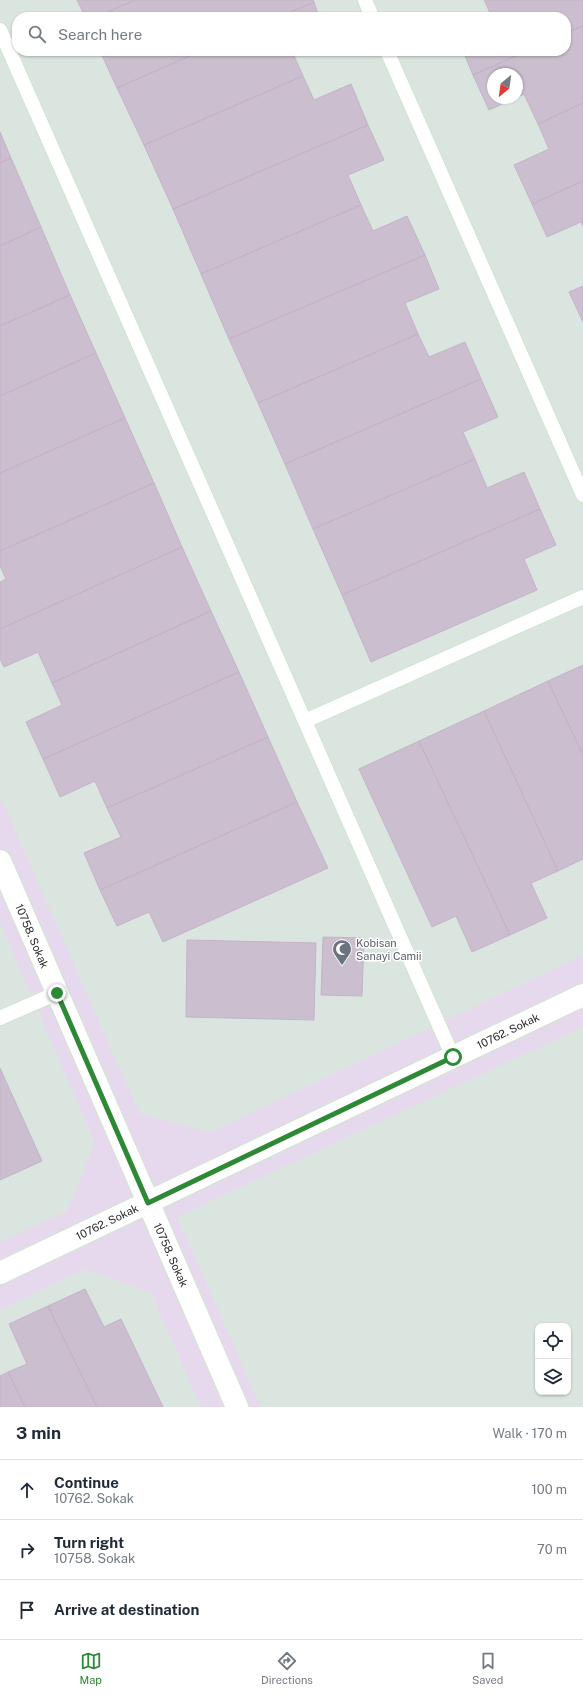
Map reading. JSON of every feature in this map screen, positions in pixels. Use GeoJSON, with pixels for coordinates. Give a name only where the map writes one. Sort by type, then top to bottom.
{"type":"FeatureCollection","features":[{"type":"Feature","properties":{"kind":"street","name":"10758. Sokak"},"geometry":{"type":"LineString","coordinates":[[0,861],[237,1407]]}},
{"type":"Feature","properties":{"kind":"street","name":"10762. Sokak"},"geometry":{"type":"LineString","coordinates":[[0,1273],[583,995]]}},
{"type":"Feature","properties":{"kind":"lane"},"geometry":{"type":"LineString","coordinates":[[365,0],[370,12]]}},
{"type":"Feature","properties":{"kind":"lane"},"geometry":{"type":"LineString","coordinates":[[0,30],[453,1057]]}},
{"type":"Feature","properties":{"kind":"lane"},"geometry":{"type":"LineString","coordinates":[[389,56],[583,495]]}},
{"type":"Feature","properties":{"kind":"lane"},"geometry":{"type":"LineString","coordinates":[[305,721],[583,597]]}},
{"type":"Feature","properties":{"kind":"lane"},"geometry":{"type":"LineString","coordinates":[[0,1018],[57,993]]}},
{"type":"Feature","properties":{"kind":"shaded area"},"geometry":{"type":"Polygon","coordinates":[[[0,0],[583,0],[583,955],[211,1132],[140,1114],[0,796],[0,0]]]}},
{"type":"Feature","properties":{"kind":"shaded area"},"geometry":{"type":"Polygon","coordinates":[[[0,923],[95,1143],[68,1210],[0,1242],[0,923]]]}},
{"type":"Feature","properties":{"kind":"shaded area"},"geometry":{"type":"Polygon","coordinates":[[[583,1027],[583,1407],[261,1407],[177,1217],[583,1027]]]}},
{"type":"Feature","properties":{"kind":"shaded area"},"geometry":{"type":"Polygon","coordinates":[[[85,1269],[151,1293],[201,1407],[0,1407],[0,1310],[85,1269]]]}},
{"type":"Feature","properties":{"kind":"building"},"geometry":{"type":"Polygon","coordinates":[[[77,0],[135,0],[107,12],[83,12],[77,0]]]}},
{"type":"Feature","properties":{"kind":"building"},"geometry":{"type":"Polygon","coordinates":[[[135,0],[313,0],[314,2],[291,12],[107,12],[135,0]]]}},
{"type":"Feature","properties":{"kind":"building"},"geometry":{"type":"Polygon","coordinates":[[[484,0],[583,0],[583,26],[571,31],[571,12],[490,12],[484,0]]]}},
{"type":"Feature","properties":{"kind":"building"},"geometry":{"type":"Polygon","coordinates":[[[314,2],[317,12],[291,12],[314,2]]]}},
{"type":"Feature","properties":{"kind":"building"},"geometry":{"type":"Polygon","coordinates":[[[583,26],[583,103],[538,124],[523,94],[523,68],[489,68],[516,56],[571,56],[571,31],[583,26]]]}},
{"type":"Feature","properties":{"kind":"building"},"geometry":{"type":"Polygon","coordinates":[[[102,56],[190,56],[117,88],[102,56]]]}},
{"type":"Feature","properties":{"kind":"building"},"geometry":{"type":"Polygon","coordinates":[[[190,56],[294,56],[303,76],[144,145],[117,88],[190,56]]]}},
{"type":"Feature","properties":{"kind":"building"},"geometry":{"type":"Polygon","coordinates":[[[465,56],[516,56],[487,68],[473,75],[465,56]]]}},
{"type":"Feature","properties":{"kind":"building"},"geometry":{"type":"Polygon","coordinates":[[[487,69],[487,104],[502,104],[489,110],[473,75],[487,69]]]}},
{"type":"Feature","properties":{"kind":"building"},"geometry":{"type":"Polygon","coordinates":[[[303,76],[314,100],[351,84],[368,125],[173,209],[144,145],[303,76]]]}},
{"type":"Feature","properties":{"kind":"building"},"geometry":{"type":"Polygon","coordinates":[[[583,103],[583,181],[532,204],[514,165],[549,149],[538,124],[583,103]]]}},
{"type":"Feature","properties":{"kind":"building"},"geometry":{"type":"Polygon","coordinates":[[[368,125],[384,160],[348,175],[361,205],[201,274],[173,209],[368,125]]]}},
{"type":"Feature","properties":{"kind":"building"},"geometry":{"type":"Polygon","coordinates":[[[0,132],[11,158],[0,163],[0,132]]]}},
{"type":"Feature","properties":{"kind":"building"},"geometry":{"type":"Polygon","coordinates":[[[11,158],[41,227],[0,246],[0,163],[11,158]]]}},
{"type":"Feature","properties":{"kind":"building"},"geometry":{"type":"Polygon","coordinates":[[[583,181],[583,226],[581,222],[547,237],[532,204],[583,181]]]}},
{"type":"Feature","properties":{"kind":"building"},"geometry":{"type":"Polygon","coordinates":[[[361,205],[373,231],[407,216],[425,255],[229,339],[201,274],[361,205]]]}},
{"type":"Feature","properties":{"kind":"building"},"geometry":{"type":"Polygon","coordinates":[[[41,227],[70,295],[0,326],[0,246],[41,227]]]}},
{"type":"Feature","properties":{"kind":"building"},"geometry":{"type":"Polygon","coordinates":[[[425,255],[439,289],[405,303],[418,334],[258,403],[229,339],[425,255]]]}},
{"type":"Feature","properties":{"kind":"building"},"geometry":{"type":"Polygon","coordinates":[[[583,286],[583,322],[569,292],[583,286]]]}},
{"type":"Feature","properties":{"kind":"building"},"geometry":{"type":"Polygon","coordinates":[[[70,295],[96,353],[0,396],[0,326],[70,295]]]}},
{"type":"Feature","properties":{"kind":"building"},"geometry":{"type":"Polygon","coordinates":[[[418,334],[429,357],[465,342],[481,379],[285,464],[258,403],[418,334]]]}},
{"type":"Feature","properties":{"kind":"building"},"geometry":{"type":"Polygon","coordinates":[[[96,353],[125,418],[0,473],[0,396],[96,353]]]}},
{"type":"Feature","properties":{"kind":"building"},"geometry":{"type":"Polygon","coordinates":[[[481,379],[498,417],[463,432],[475,459],[313,529],[285,464],[481,379]]]}},
{"type":"Feature","properties":{"kind":"building"},"geometry":{"type":"Polygon","coordinates":[[[125,418],[154,483],[0,551],[0,473],[125,418]]]}},
{"type":"Feature","properties":{"kind":"building"},"geometry":{"type":"Polygon","coordinates":[[[475,459],[487,488],[524,472],[540,509],[342,595],[313,529],[475,459]]]}},
{"type":"Feature","properties":{"kind":"building"},"geometry":{"type":"Polygon","coordinates":[[[154,483],[182,547],[0,629],[0,582],[6,579],[0,566],[0,551],[154,483]]]}},
{"type":"Feature","properties":{"kind":"building"},"geometry":{"type":"Polygon","coordinates":[[[540,509],[556,545],[524,559],[537,590],[371,662],[342,595],[540,509]]]}},
{"type":"Feature","properties":{"kind":"building"},"geometry":{"type":"Polygon","coordinates":[[[182,547],[211,611],[52,683],[38,652],[4,667],[0,659],[0,629],[182,547]]]}},
{"type":"Feature","properties":{"kind":"building"},"geometry":{"type":"Polygon","coordinates":[[[211,611],[239,672],[43,759],[26,722],[62,705],[52,683],[211,611]]]}},
{"type":"Feature","properties":{"kind":"building"},"geometry":{"type":"Polygon","coordinates":[[[583,665],[583,755],[548,681],[583,665]]]}},
{"type":"Feature","properties":{"kind":"building"},"geometry":{"type":"Polygon","coordinates":[[[239,672],[268,737],[107,808],[95,781],[60,797],[43,759],[239,672]]]}},
{"type":"Feature","properties":{"kind":"building"},"geometry":{"type":"Polygon","coordinates":[[[548,681],[583,755],[583,859],[558,871],[484,711],[548,681]]]}},
{"type":"Feature","properties":{"kind":"building"},"geometry":{"type":"Polygon","coordinates":[[[484,711],[558,871],[531,883],[547,918],[510,935],[419,741],[484,711]]]}},
{"type":"Feature","properties":{"kind":"building"},"geometry":{"type":"Polygon","coordinates":[[[268,737],[297,802],[100,890],[84,853],[121,837],[107,808],[268,737]]]}},
{"type":"Feature","properties":{"kind":"building"},"geometry":{"type":"Polygon","coordinates":[[[419,741],[510,935],[472,952],[456,916],[432,927],[359,769],[419,741]]]}},
{"type":"Feature","properties":{"kind":"building"},"geometry":{"type":"Polygon","coordinates":[[[297,802],[328,868],[163,942],[149,912],[117,926],[100,890],[297,802]]]}},
{"type":"Feature","properties":{"kind":"building","name":"Kobisan Sanayi Camii"},"geometry":{"type":"Polygon","coordinates":[[[323,937],[364,938],[362,996],[321,995],[323,937]]]}},
{"type":"Feature","properties":{"kind":"building"},"geometry":{"type":"Polygon","coordinates":[[[187,940],[316,943],[314,1020],[186,1017],[187,940]]]}},
{"type":"Feature","properties":{"kind":"building"},"geometry":{"type":"Polygon","coordinates":[[[0,1068],[42,1161],[0,1180],[0,1068]]]}},
{"type":"Feature","properties":{"kind":"building"},"geometry":{"type":"Polygon","coordinates":[[[85,1289],[104,1327],[121,1319],[163,1407],[97,1407],[48,1306],[85,1289]]]}},
{"type":"Feature","properties":{"kind":"building"},"geometry":{"type":"Polygon","coordinates":[[[48,1306],[97,1407],[25,1407],[8,1372],[27,1364],[9,1324],[48,1306]]]}},
{"type":"Feature","properties":{"kind":"building"},"geometry":{"type":"Polygon","coordinates":[[[8,1372],[25,1407],[0,1407],[0,1376],[8,1372]]]}},
{"type":"Feature","properties":{"kind":"place","name":"Kobisan Sanayi Camii"},"geometry":{"type":"Point","coordinates":[342,966]}},
{"type":"Feature","properties":{"kind":"route"},"geometry":{"type":"LineString","coordinates":[[57,993],[148,1203],[453,1057]]}}]}
